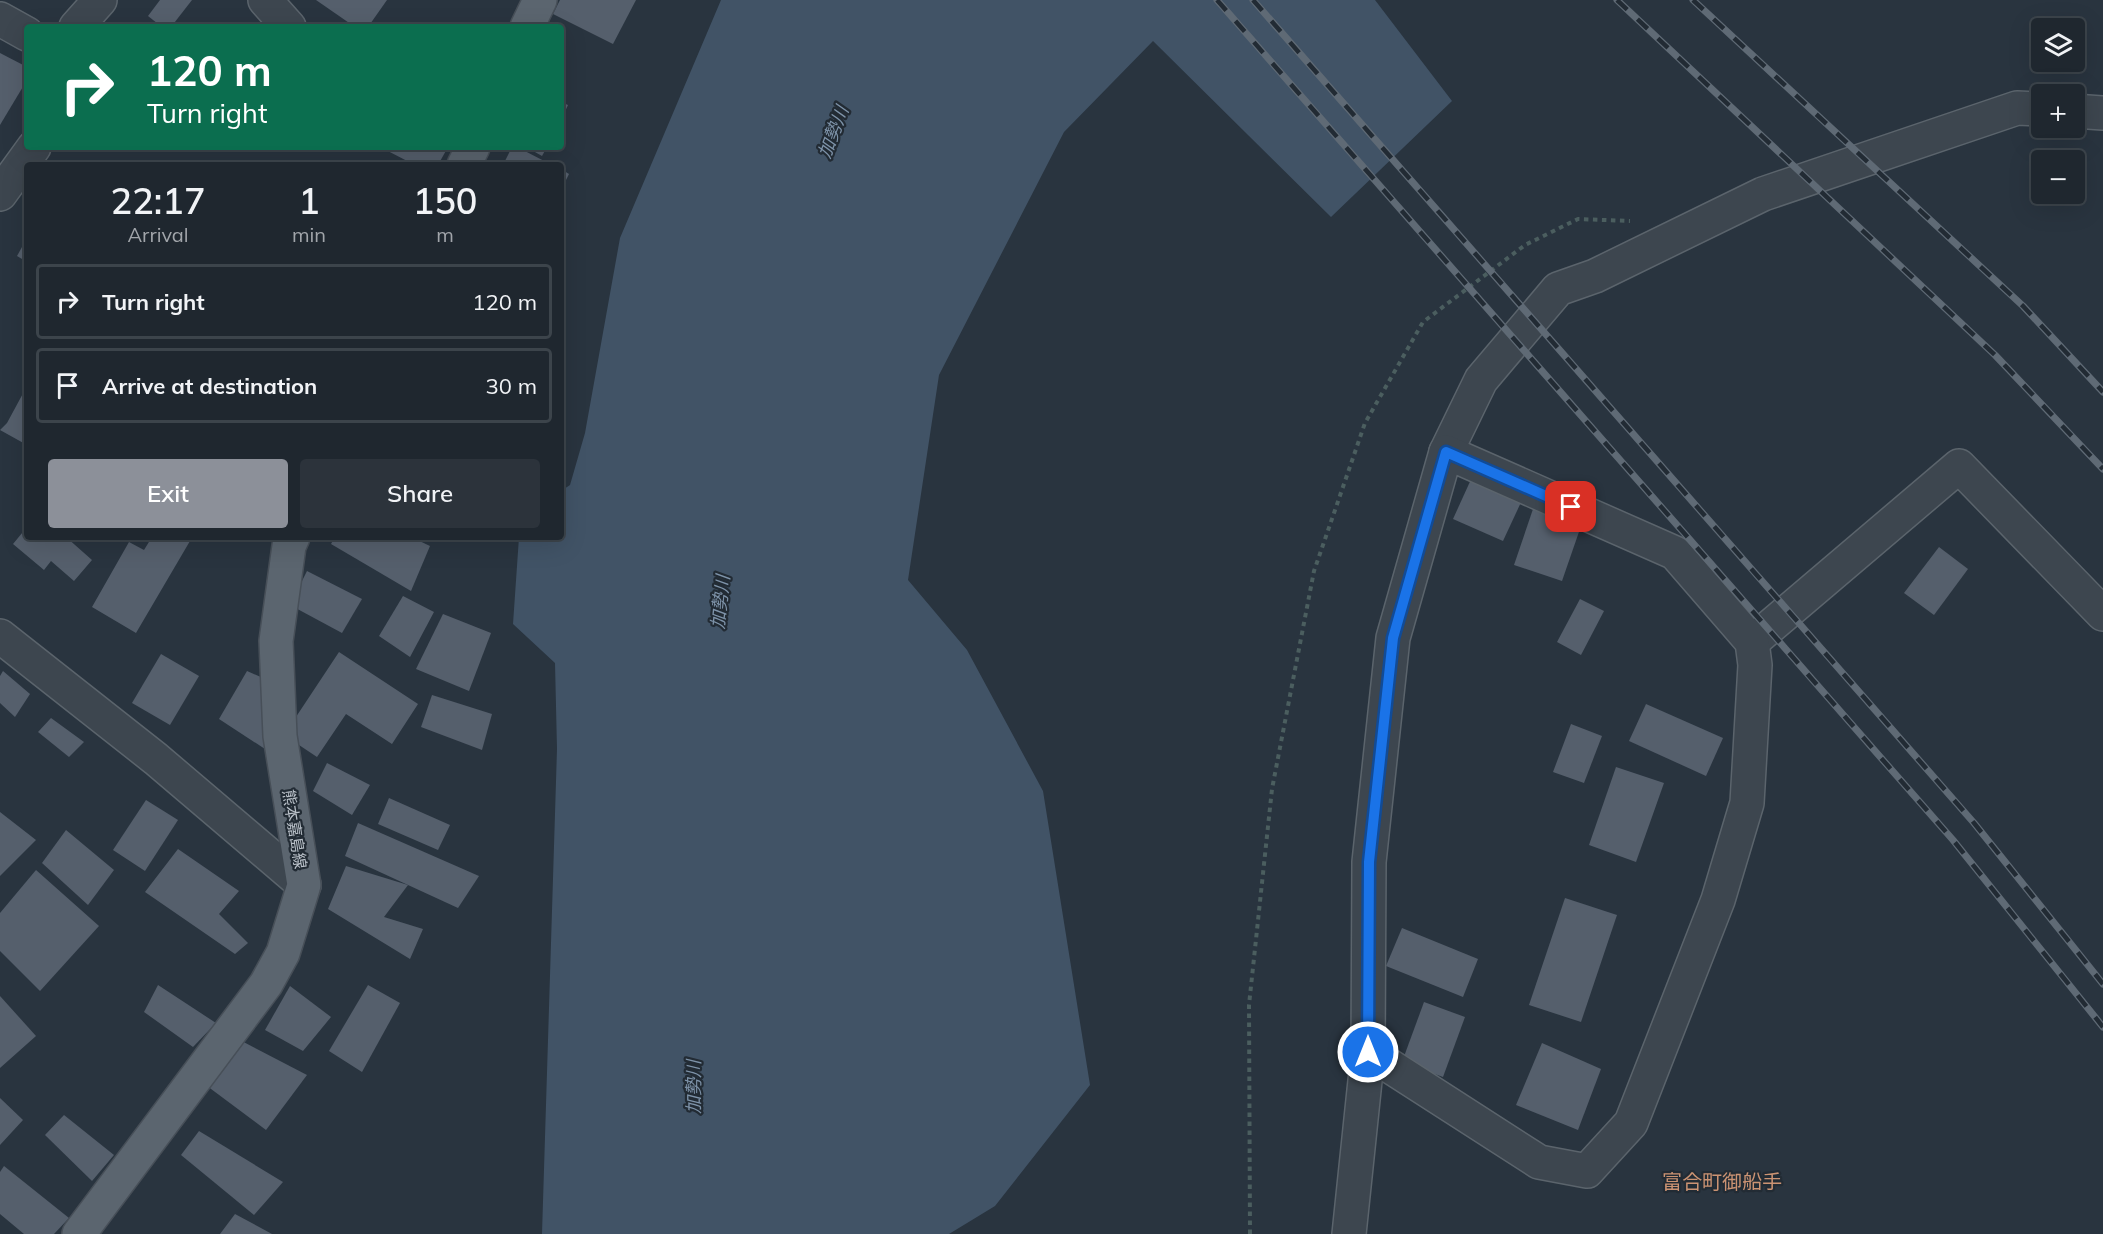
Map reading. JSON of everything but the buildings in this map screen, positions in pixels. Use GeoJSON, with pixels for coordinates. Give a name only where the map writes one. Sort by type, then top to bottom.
{"type":"FeatureCollection","features":[{"type":"Feature","properties":{"kind":"main road"},"geometry":{"type":"LineString","coordinates":[[528,24],[540,0]]}},
{"type":"Feature","properties":{"kind":"main road","name":"熊本嘉島線"},"geometry":{"type":"LineString","coordinates":[[79,1234],[266,984],[283,953],[304,885],[280,736],[276,641],[292,540]]}},
{"type":"Feature","properties":{"kind":"street"},"geometry":{"type":"LineString","coordinates":[[79,24],[100,0]]}},
{"type":"Feature","properties":{"kind":"street"},"geometry":{"type":"LineString","coordinates":[[265,0],[286,24]]}},
{"type":"Feature","properties":{"kind":"street"},"geometry":{"type":"LineString","coordinates":[[0,19],[24,32]]}},
{"type":"Feature","properties":{"kind":"street"},"geometry":{"type":"LineString","coordinates":[[1349,1234],[1368,1052],[1369,862],[1393,638],[1446,452],[1481,380],[1558,289],[1595,276],[1763,194],[2017,108],[2031,109]]}},
{"type":"Feature","properties":{"kind":"street"},"geometry":{"type":"LineString","coordinates":[[2085,112],[2103,113]]}},
{"type":"Feature","properties":{"kind":"street"},"geometry":{"type":"LineString","coordinates":[[0,194],[32,150]]}},
{"type":"Feature","properties":{"kind":"street"},"geometry":{"type":"LineString","coordinates":[[1368,1052],[1539,1162],[1587,1171],[1631,1123],[1718,900],[1747,803],[1755,665],[1752,642],[1675,553],[1446,452]]}},
{"type":"Feature","properties":{"kind":"street"},"geometry":{"type":"LineString","coordinates":[[1752,642],[1959,466],[2103,614]]}},
{"type":"Feature","properties":{"kind":"street"},"geometry":{"type":"LineString","coordinates":[[0,636],[156,759],[304,885]]}},
{"type":"Feature","properties":{"kind":"water","name":"加勢川"},"geometry":{"type":"Polygon","coordinates":[[[721,0],[1375,0],[1452,101],[1331,217],[1153,41],[1064,132],[939,375],[908,580],[967,650],[1043,791],[1090,1085],[995,1206],[949,1234],[542,1234],[557,749],[555,663],[513,624],[519,540],[564,540],[564,489],[570,485],[585,433],[620,238],[721,0]]]}},
{"type":"Feature","properties":{"kind":"railway"},"geometry":{"type":"LineString","coordinates":[[1217,0],[1953,840],[2103,1027]]}},
{"type":"Feature","properties":{"kind":"railway"},"geometry":{"type":"LineString","coordinates":[[1253,0],[1974,823],[2103,984]]}},
{"type":"Feature","properties":{"kind":"railway"},"geometry":{"type":"LineString","coordinates":[[1617,0],[1995,355],[2103,469]]}},
{"type":"Feature","properties":{"kind":"railway"},"geometry":{"type":"LineString","coordinates":[[1693,0],[2023,306],[2103,392]]}},
{"type":"Feature","properties":{"kind":"district","name":"富合町御船手"},"geometry":{"type":"Point","coordinates":[1722,1181]}},
{"type":"Feature","properties":{"kind":"route"},"geometry":{"type":"LineString","coordinates":[[1368,1052],[1369,862],[1393,638],[1446,452],[1571,507]]}}]}
